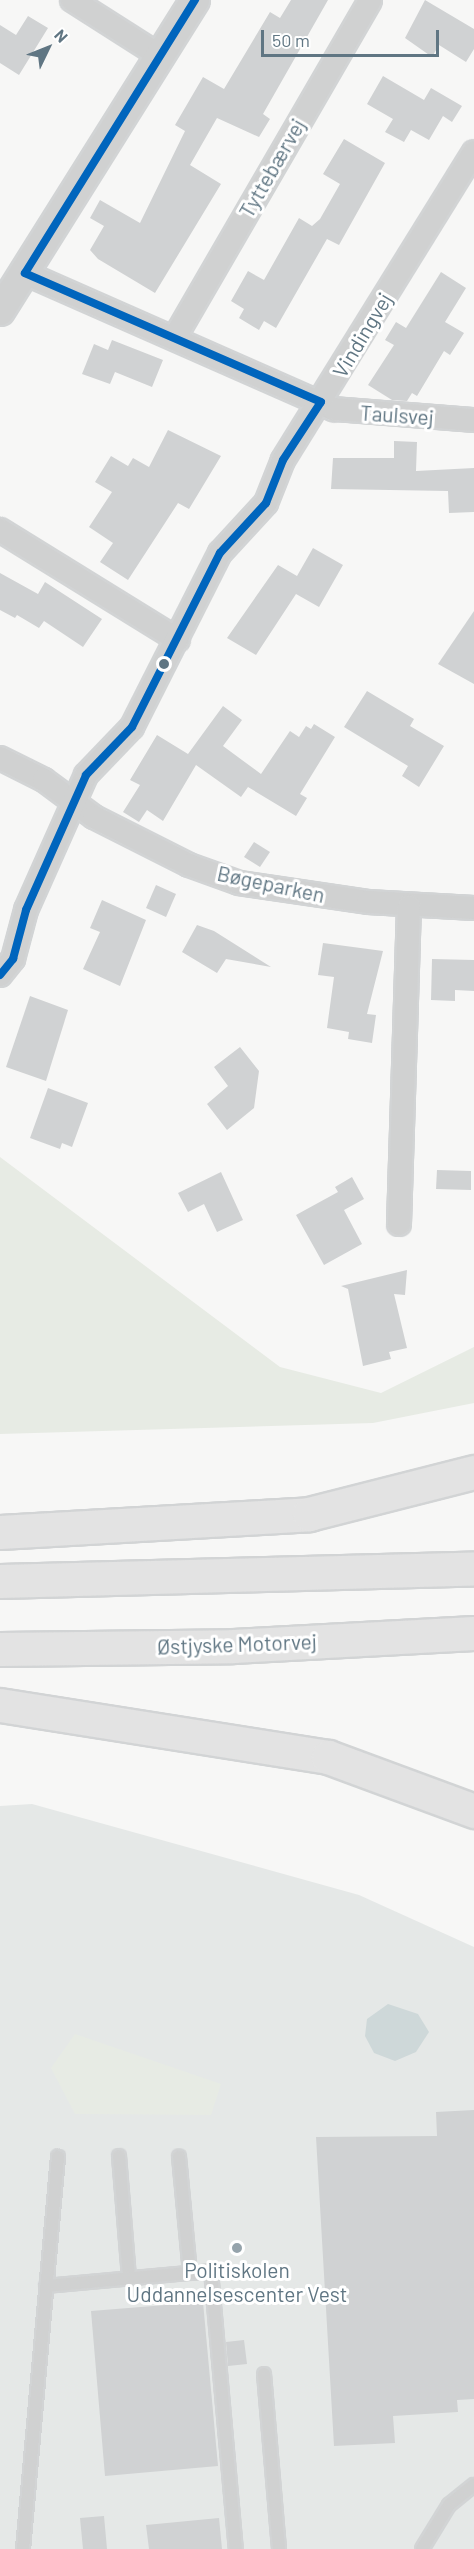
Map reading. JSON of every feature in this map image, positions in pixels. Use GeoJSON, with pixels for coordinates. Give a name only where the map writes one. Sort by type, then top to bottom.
{"type":"FeatureCollection","features":[{"type":"Feature","properties":{"kind":"highway"},"geometry":{"type":"LineString","coordinates":[[0,1533],[309,1514],[474,1472]]}},
{"type":"Feature","properties":{"kind":"highway"},"geometry":{"type":"LineString","coordinates":[[0,1581],[474,1569]]}},
{"type":"Feature","properties":{"kind":"highway","name":"Østjyske Motorvej"},"geometry":{"type":"LineString","coordinates":[[0,1649],[233,1646],[474,1633]]}},
{"type":"Feature","properties":{"kind":"highway"},"geometry":{"type":"LineString","coordinates":[[0,1705],[328,1757],[474,1811]]}},
{"type":"Feature","properties":{"kind":"street"},"geometry":{"type":"LineString","coordinates":[[72,0],[160,56]]}},
{"type":"Feature","properties":{"kind":"street"},"geometry":{"type":"LineString","coordinates":[[0,311],[195,0]]}},
{"type":"Feature","properties":{"kind":"street","name":"Tyttebærvej"},"geometry":{"type":"LineString","coordinates":[[175,337],[370,0]]}},
{"type":"Feature","properties":{"kind":"street","name":"Vindingvej"},"geometry":{"type":"LineString","coordinates":[[0,975],[14,958],[26,910],[75,807],[86,775],[132,727],[220,553],[266,503],[284,460],[474,152]]}},
{"type":"Feature","properties":{"kind":"street","name":"Taulsvej"},"geometry":{"type":"LineString","coordinates":[[25,273],[321,402],[364,414],[474,420]]}},
{"type":"Feature","properties":{"kind":"street"},"geometry":{"type":"LineString","coordinates":[[0,531],[178,640]]}},
{"type":"Feature","properties":{"kind":"street"},"geometry":{"type":"LineString","coordinates":[[0,758],[44,780],[75,807]]}},
{"type":"Feature","properties":{"kind":"street","name":"Bøgeparken"},"geometry":{"type":"LineString","coordinates":[[75,807],[189,865],[239,883],[409,906],[474,908]]}},
{"type":"Feature","properties":{"kind":"street"},"geometry":{"type":"LineString","coordinates":[[399,1224],[409,906]]}},
{"type":"Feature","properties":{"kind":"lane"},"geometry":{"type":"LineString","coordinates":[[22,2549],[58,2157]]}},
{"type":"Feature","properties":{"kind":"lane"},"geometry":{"type":"LineString","coordinates":[[119,2157],[129,2278]]}},
{"type":"Feature","properties":{"kind":"lane"},"geometry":{"type":"LineString","coordinates":[[179,2157],[190,2273]]}},
{"type":"Feature","properties":{"kind":"lane"},"geometry":{"type":"LineString","coordinates":[[46,2286],[211,2271],[236,2549]]}},
{"type":"Feature","properties":{"kind":"lane"},"geometry":{"type":"LineString","coordinates":[[264,2374],[279,2549]]}},
{"type":"Feature","properties":{"kind":"lane"},"geometry":{"type":"LineString","coordinates":[[422,2549],[449,2505],[474,2484]]}},
{"type":"Feature","properties":{"kind":"shaded area"},"geometry":{"type":"Polygon","coordinates":[[[0,1157],[280,1367],[381,1393],[474,1347],[474,1403],[373,1423],[0,1434],[0,1157]]]}},
{"type":"Feature","properties":{"kind":"shaded area","name":"Politiskolen Uddannelsescenter Vest"},"geometry":{"type":"Polygon","coordinates":[[[32,1804],[359,1895],[474,1947],[474,2549],[0,2549],[0,1806],[32,1804]]]}},
{"type":"Feature","properties":{"kind":"shaded area"},"geometry":{"type":"Polygon","coordinates":[[[388,2004],[418,2014],[429,2032],[416,2052],[395,2061],[374,2053],[365,2036],[367,2019],[388,2004]]]}},
{"type":"Feature","properties":{"kind":"shaded area"},"geometry":{"type":"Polygon","coordinates":[[[75,2034],[221,2084],[211,2115],[75,2114],[51,2068],[75,2034]]]}},
{"type":"Feature","properties":{"kind":"building"},"geometry":{"type":"Polygon","coordinates":[[[291,0],[328,0],[263,114],[270,119],[259,137],[217,118],[190,165],[221,184],[155,293],[98,259],[90,250],[104,226],[90,218],[100,200],[140,223],[185,131],[175,125],[203,77],[224,89],[270,12],[280,18],[291,0]]]}},
{"type":"Feature","properties":{"kind":"building"},"geometry":{"type":"Polygon","coordinates":[[[425,0],[474,29],[474,49],[466,62],[439,45],[432,57],[405,38],[425,0]]]}},
{"type":"Feature","properties":{"kind":"building"},"geometry":{"type":"Polygon","coordinates":[[[28,16],[48,28],[19,75],[0,63],[0,25],[16,35],[28,16]]]}},
{"type":"Feature","properties":{"kind":"building"},"geometry":{"type":"Polygon","coordinates":[[[383,76],[424,100],[431,88],[462,106],[452,122],[443,116],[429,140],[411,130],[404,142],[385,132],[393,119],[367,104],[383,76]]]}},
{"type":"Feature","properties":{"kind":"building"},"geometry":{"type":"Polygon","coordinates":[[[344,139],[385,163],[339,245],[327,239],[276,328],[264,321],[259,330],[239,318],[244,309],[231,301],[248,271],[264,280],[299,218],[312,226],[320,219],[340,184],[323,174],[344,139]]]}},
{"type":"Feature","properties":{"kind":"building"},"geometry":{"type":"Polygon","coordinates":[[[441,272],[466,288],[445,322],[464,333],[450,355],[444,351],[417,396],[412,393],[407,401],[392,400],[368,385],[394,345],[385,340],[396,322],[406,328],[441,272]]]}},
{"type":"Feature","properties":{"kind":"building"},"geometry":{"type":"Polygon","coordinates":[[[112,340],[163,360],[152,387],[115,372],[110,384],[82,374],[94,344],[108,350],[112,340]]]}},
{"type":"Feature","properties":{"kind":"building"},"geometry":{"type":"Polygon","coordinates":[[[168,430],[221,456],[189,509],[178,503],[128,580],[100,562],[113,543],[89,527],[112,492],[95,482],[111,456],[128,466],[133,458],[149,467],[168,430]]]}},
{"type":"Feature","properties":{"kind":"building"},"geometry":{"type":"Polygon","coordinates":[[[394,441],[417,442],[416,471],[474,468],[474,512],[449,513],[448,491],[331,489],[333,458],[394,458],[394,441]]]}},
{"type":"Feature","properties":{"kind":"building"},"geometry":{"type":"Polygon","coordinates":[[[313,548],[343,565],[319,607],[296,594],[256,655],[227,638],[278,565],[297,576],[313,548]]]}},
{"type":"Feature","properties":{"kind":"building"},"geometry":{"type":"Polygon","coordinates":[[[0,573],[38,594],[45,582],[102,619],[83,647],[44,621],[39,628],[17,615],[15,618],[0,610],[0,573]]]}},
{"type":"Feature","properties":{"kind":"building"},"geometry":{"type":"Polygon","coordinates":[[[474,611],[474,684],[438,664],[474,611]]]}},
{"type":"Feature","properties":{"kind":"building"},"geometry":{"type":"Polygon","coordinates":[[[367,691],[414,719],[410,726],[444,746],[419,787],[402,776],[408,766],[344,727],[367,691]]]}},
{"type":"Feature","properties":{"kind":"building"},"geometry":{"type":"Polygon","coordinates":[[[223,706],[242,720],[223,746],[261,774],[290,731],[299,737],[306,726],[311,729],[314,724],[335,737],[300,794],[307,798],[296,816],[248,787],[241,797],[196,765],[163,821],[147,810],[139,822],[123,812],[140,785],[130,780],[157,735],[188,754],[223,706]]]}},
{"type":"Feature","properties":{"kind":"building"},"geometry":{"type":"Polygon","coordinates":[[[254,842],[270,852],[260,867],[244,857],[254,842]]]}},
{"type":"Feature","properties":{"kind":"building"},"geometry":{"type":"Polygon","coordinates":[[[156,885],[176,894],[166,917],[146,908],[156,885]]]}},
{"type":"Feature","properties":{"kind":"building"},"geometry":{"type":"Polygon","coordinates":[[[102,900],[146,920],[120,986],[83,969],[100,932],[90,928],[102,900]]]}},
{"type":"Feature","properties":{"kind":"building"},"geometry":{"type":"Polygon","coordinates":[[[197,925],[214,931],[271,967],[226,959],[217,973],[182,952],[197,925]]]}},
{"type":"Feature","properties":{"kind":"building"},"geometry":{"type":"Polygon","coordinates":[[[323,943],[383,951],[367,1014],[376,1015],[372,1043],[348,1039],[349,1032],[327,1028],[334,977],[318,975],[323,943]]]}},
{"type":"Feature","properties":{"kind":"building"},"geometry":{"type":"Polygon","coordinates":[[[432,959],[474,960],[474,991],[455,990],[455,1001],[431,1000],[432,959]]]}},
{"type":"Feature","properties":{"kind":"building"},"geometry":{"type":"Polygon","coordinates":[[[30,996],[68,1010],[46,1081],[6,1067],[30,996]]]}},
{"type":"Feature","properties":{"kind":"building"},"geometry":{"type":"Polygon","coordinates":[[[240,1047],[259,1071],[254,1108],[227,1130],[207,1104],[228,1086],[214,1067],[240,1047]]]}},
{"type":"Feature","properties":{"kind":"building"},"geometry":{"type":"Polygon","coordinates":[[[48,1088],[88,1103],[72,1147],[62,1143],[60,1149],[30,1138],[48,1088]]]}},
{"type":"Feature","properties":{"kind":"building"},"geometry":{"type":"Polygon","coordinates":[[[437,1170],[471,1171],[471,1190],[436,1189],[437,1170]]]}},
{"type":"Feature","properties":{"kind":"building"},"geometry":{"type":"Polygon","coordinates":[[[221,1172],[243,1220],[217,1232],[204,1204],[188,1212],[178,1193],[221,1172]]]}},
{"type":"Feature","properties":{"kind":"building"},"geometry":{"type":"Polygon","coordinates":[[[352,1177],[364,1199],[344,1210],[362,1244],[324,1265],[296,1215],[338,1192],[335,1187],[352,1177]]]}},
{"type":"Feature","properties":{"kind":"building"},"geometry":{"type":"Polygon","coordinates":[[[407,1270],[405,1295],[394,1294],[407,1348],[389,1352],[391,1359],[363,1366],[348,1289],[341,1286],[407,1270]]]}},
{"type":"Feature","properties":{"kind":"building"},"geometry":{"type":"Polygon","coordinates":[[[474,2110],[474,2399],[457,2400],[458,2412],[393,2416],[395,2443],[334,2446],[316,2137],[437,2136],[436,2112],[474,2110]]]}},
{"type":"Feature","properties":{"kind":"building"},"geometry":{"type":"Polygon","coordinates":[[[203,2302],[218,2466],[105,2476],[91,2311],[203,2302]]]}},
{"type":"Feature","properties":{"kind":"building"},"geometry":{"type":"Polygon","coordinates":[[[244,2340],[247,2364],[228,2366],[226,2342],[244,2340]]]}},
{"type":"Feature","properties":{"kind":"building"},"geometry":{"type":"Polygon","coordinates":[[[104,2516],[107,2549],[83,2549],[80,2518],[104,2516]]]}},
{"type":"Feature","properties":{"kind":"building"},"geometry":{"type":"Polygon","coordinates":[[[219,2518],[222,2549],[149,2549],[146,2525],[219,2518]]]}},
{"type":"Feature","properties":{"kind":"transit line"},"geometry":{"type":"LineString","coordinates":[[0,975],[13,959],[26,910],[86,775],[132,727],[220,553],[266,503],[283,460],[321,402],[25,273],[195,0]]}},
{"type":"Feature","properties":{"kind":"place","name":"Politiskolen Uddannelsescenter Vest"},"geometry":{"type":"Point","coordinates":[237,2248]}}]}
